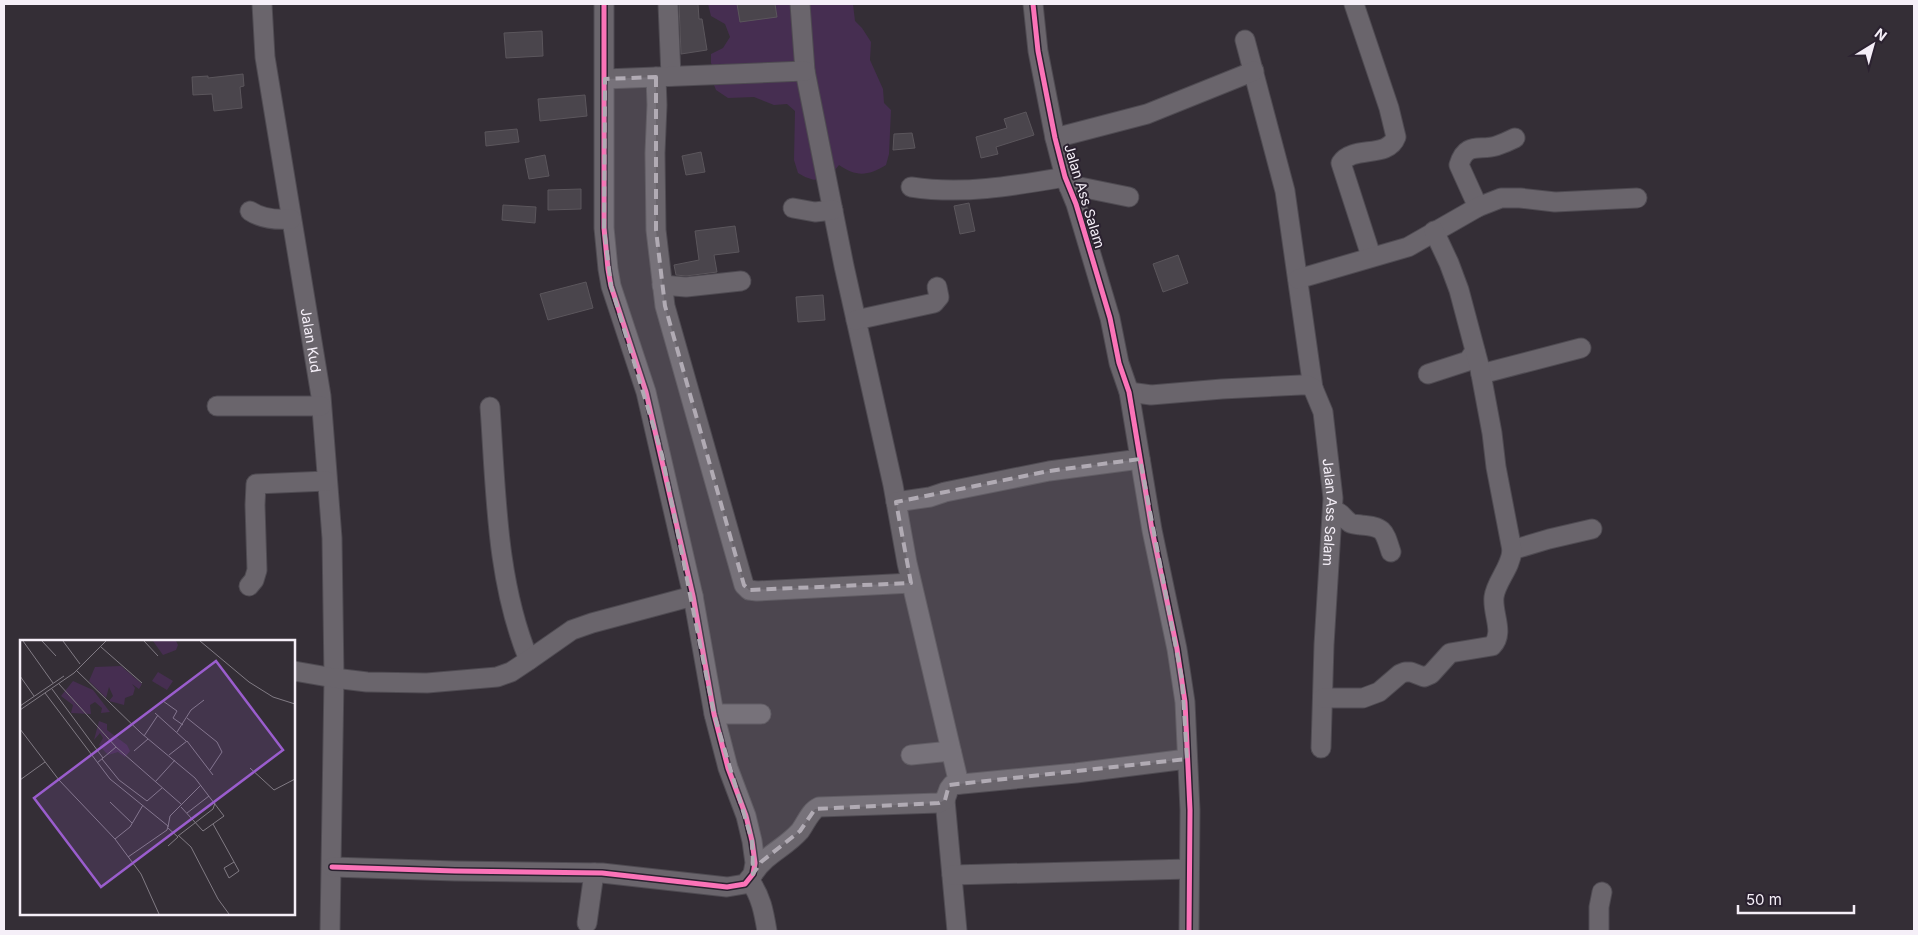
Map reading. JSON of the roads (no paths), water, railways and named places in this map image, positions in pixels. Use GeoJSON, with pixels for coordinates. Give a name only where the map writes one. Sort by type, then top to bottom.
{"type":"FeatureCollection","features":[{"type":"Feature","properties":{"kind":"street","name":"Jalan Kud"},"geometry":{"type":"LineString","coordinates":[[262,4],[266,57],[321,406],[332,538],[334,678],[330,931]]}},
{"type":"Feature","properties":{"kind":"street"},"geometry":{"type":"LineString","coordinates":[[604,4],[604,228],[611,286],[646,392],[693,596],[714,714],[728,768],[746,816],[755,863],[751,877],[763,907],[767,931]]}},
{"type":"Feature","properties":{"kind":"street"},"geometry":{"type":"LineString","coordinates":[[668,4],[663,77],[657,106],[655,153],[656,222],[662,284],[665,306],[744,585],[749,590],[757,591],[911,583]]}},
{"type":"Feature","properties":{"kind":"street"},"geometry":{"type":"LineString","coordinates":[[800,4],[805,71],[833,210],[896,502],[911,583],[959,784]]}},
{"type":"Feature","properties":{"kind":"street","name":"Jalan Ass Salam"},"geometry":{"type":"LineString","coordinates":[[1033,4],[1040,58],[1055,138],[1110,318],[1115,346],[1129,392],[1182,679],[1188,759],[1189,931]]}},
{"type":"Feature","properties":{"kind":"street"},"geometry":{"type":"LineString","coordinates":[[1354,4],[1389,108],[1396,137],[1389,147],[1346,158],[1341,163],[1371,256]]}},
{"type":"Feature","properties":{"kind":"street","name":"Jalan Ass Salam"},"geometry":{"type":"LineString","coordinates":[[1245,40],[1285,191],[1313,388],[1323,412],[1332,489],[1333,511],[1324,645],[1321,748]]}},
{"type":"Feature","properties":{"kind":"street"},"geometry":{"type":"LineString","coordinates":[[604,79],[805,71]]}},
{"type":"Feature","properties":{"kind":"street"},"geometry":{"type":"LineString","coordinates":[[1055,138],[1147,114],[1254,72]]}},
{"type":"Feature","properties":{"kind":"street"},"geometry":{"type":"LineString","coordinates":[[1478,207],[1459,165],[1461,159],[1465,153],[1476,147],[1494,147],[1515,138]]}},
{"type":"Feature","properties":{"kind":"street"},"geometry":{"type":"LineString","coordinates":[[910,187],[944,191],[979,190],[1067,182],[1080,187],[1129,197]]}},
{"type":"Feature","properties":{"kind":"street"},"geometry":{"type":"LineString","coordinates":[[1298,279],[1336,269],[1371,256],[1408,247],[1478,207],[1501,198],[1556,202],[1637,198]]}},
{"type":"Feature","properties":{"kind":"street"},"geometry":{"type":"LineString","coordinates":[[793,208],[815,212],[833,210]]}},
{"type":"Feature","properties":{"kind":"street"},"geometry":{"type":"LineString","coordinates":[[250,212],[279,220],[291,219]]}},
{"type":"Feature","properties":{"kind":"street"},"geometry":{"type":"LineString","coordinates":[[1323,698],[1363,698],[1379,692],[1400,674],[1411,672],[1424,677],[1431,674],[1450,653],[1492,646],[1497,641],[1494,597],[1509,563],[1512,550],[1481,374],[1458,290],[1449,263],[1434,231]]}},
{"type":"Feature","properties":{"kind":"street"},"geometry":{"type":"LineString","coordinates":[[662,284],[686,287],[741,281]]}},
{"type":"Feature","properties":{"kind":"street"},"geometry":{"type":"LineString","coordinates":[[856,320],[934,303],[939,297],[937,287]]}},
{"type":"Feature","properties":{"kind":"street"},"geometry":{"type":"LineString","coordinates":[[1481,374],[1581,348]]}},
{"type":"Feature","properties":{"kind":"street"},"geometry":{"type":"LineString","coordinates":[[1428,374],[1468,361],[1475,351]]}},
{"type":"Feature","properties":{"kind":"street"},"geometry":{"type":"LineString","coordinates":[[1129,392],[1151,395],[1301,385],[1313,388]]}},
{"type":"Feature","properties":{"kind":"street"},"geometry":{"type":"LineString","coordinates":[[217,406],[321,406]]}},
{"type":"Feature","properties":{"kind":"street"},"geometry":{"type":"LineString","coordinates":[[490,407],[495,488],[504,564],[511,602],[529,660]]}},
{"type":"Feature","properties":{"kind":"street"},"geometry":{"type":"LineString","coordinates":[[896,502],[930,497],[1049,471],[1140,459]]}},
{"type":"Feature","properties":{"kind":"street"},"geometry":{"type":"LineString","coordinates":[[248,586],[254,580],[257,570],[256,484],[327,480]]}},
{"type":"Feature","properties":{"kind":"street"},"geometry":{"type":"LineString","coordinates":[[1333,511],[1342,514],[1353,524],[1377,527],[1383,531],[1391,552]]}},
{"type":"Feature","properties":{"kind":"street"},"geometry":{"type":"LineString","coordinates":[[1512,550],[1592,529]]}},
{"type":"Feature","properties":{"kind":"street"},"geometry":{"type":"LineString","coordinates":[[295,671],[367,682],[407,683],[497,677],[511,672],[572,630],[693,596]]}},
{"type":"Feature","properties":{"kind":"street"},"geometry":{"type":"LineString","coordinates":[[714,714],[760,714]]}},
{"type":"Feature","properties":{"kind":"street"},"geometry":{"type":"LineString","coordinates":[[911,755],[951,751]]}},
{"type":"Feature","properties":{"kind":"street"},"geometry":{"type":"LineString","coordinates":[[957,931],[945,800],[952,785],[1095,771],[1188,759]]}},
{"type":"Feature","properties":{"kind":"street"},"geometry":{"type":"LineString","coordinates":[[332,867],[455,872],[594,873],[631,875],[727,887],[744,884],[761,862],[800,831],[814,809],[819,807],[939,803],[945,800]]}},
{"type":"Feature","properties":{"kind":"street"},"geometry":{"type":"LineString","coordinates":[[952,874],[1190,869]]}},
{"type":"Feature","properties":{"kind":"street"},"geometry":{"type":"LineString","coordinates":[[587,923],[594,873]]}},
{"type":"Feature","properties":{"kind":"street"},"geometry":{"type":"LineString","coordinates":[[1597,928],[1602,892]]}}]}
